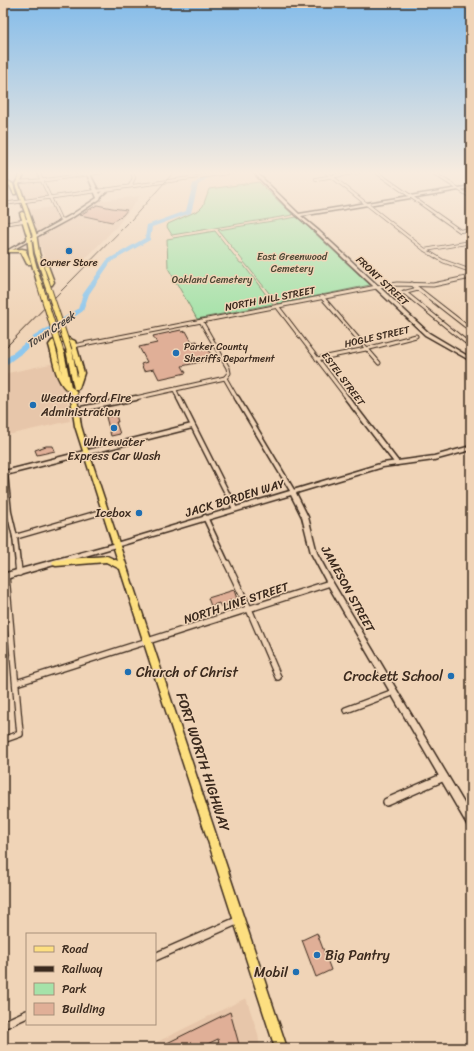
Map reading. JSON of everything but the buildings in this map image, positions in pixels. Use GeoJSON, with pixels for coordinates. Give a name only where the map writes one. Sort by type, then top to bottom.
{"type":"FeatureCollection","features":[{"type":"Feature","properties":{"kind":"main road","name":"FORT WORTH HIGHWAY"},"geometry":{"type":"LineString","coordinates":[[27,221],[34,237],[46,281],[69,350],[72,389]]}},
{"type":"Feature","properties":{"kind":"main road","name":"FORT WORTH HIGHWAY"},"geometry":{"type":"LineString","coordinates":[[27,221],[31,254],[72,389],[86,453],[282,1048]]}},
{"type":"Feature","properties":{"kind":"main road"},"geometry":{"type":"LineString","coordinates":[[22,250],[25,253],[36,286],[48,285],[52,282],[42,252],[36,247]]}},
{"type":"Feature","properties":{"kind":"main road"},"geometry":{"type":"LineString","coordinates":[[9,251],[26,250],[31,254]]}},
{"type":"Feature","properties":{"kind":"main road"},"geometry":{"type":"LineString","coordinates":[[68,339],[72,341],[81,373],[72,389],[61,380],[59,374],[52,343],[56,341],[68,339]]}},
{"type":"Feature","properties":{"kind":"main road"},"geometry":{"type":"LineString","coordinates":[[56,563],[107,559],[124,567]]}},
{"type":"Feature","properties":{"kind":"street"},"geometry":{"type":"LineString","coordinates":[[3,224],[21,221]]}},
{"type":"Feature","properties":{"kind":"street"},"geometry":{"type":"LineString","coordinates":[[3,254],[62,221]]}},
{"type":"Feature","properties":{"kind":"street","name":"FRONT STREET"},"geometry":{"type":"LineString","coordinates":[[306,221],[427,334],[471,360]]}},
{"type":"Feature","properties":{"kind":"street"},"geometry":{"type":"LineString","coordinates":[[388,221],[425,250],[443,261],[471,271]]}},
{"type":"Feature","properties":{"kind":"street"},"geometry":{"type":"LineString","coordinates":[[446,221],[460,231],[471,229]]}},
{"type":"Feature","properties":{"kind":"street"},"geometry":{"type":"LineString","coordinates":[[425,250],[471,242]]}},
{"type":"Feature","properties":{"kind":"street","name":"NORTH MILL STREET"},"geometry":{"type":"LineString","coordinates":[[73,346],[377,287],[397,284],[433,285],[471,278]]}},
{"type":"Feature","properties":{"kind":"street"},"geometry":{"type":"LineString","coordinates":[[412,284],[471,330]]}},
{"type":"Feature","properties":{"kind":"street"},"geometry":{"type":"LineString","coordinates":[[394,295],[418,289]]}},
{"type":"Feature","properties":{"kind":"street"},"geometry":{"type":"LineString","coordinates":[[404,292],[471,346]]}},
{"type":"Feature","properties":{"kind":"street"},"geometry":{"type":"LineString","coordinates":[[322,297],[379,363]]}},
{"type":"Feature","properties":{"kind":"street","name":"ESTEL STREET"},"geometry":{"type":"LineString","coordinates":[[277,306],[397,463]]}},
{"type":"Feature","properties":{"kind":"street","name":"JAMESON STREET"},"geometry":{"type":"LineString","coordinates":[[201,321],[228,368],[229,373],[225,378],[293,492],[305,517],[314,553],[330,583],[471,823]]}},
{"type":"Feature","properties":{"kind":"street","name":"HOGLE STREET"},"geometry":{"type":"LineString","coordinates":[[318,359],[366,349],[416,336]]}},
{"type":"Feature","properties":{"kind":"street"},"geometry":{"type":"LineString","coordinates":[[76,410],[175,390],[225,378]]}},
{"type":"Feature","properties":{"kind":"street"},"geometry":{"type":"LineString","coordinates":[[175,390],[235,509]]}},
{"type":"Feature","properties":{"kind":"street"},"geometry":{"type":"LineString","coordinates":[[19,573],[16,537],[9,512],[5,473],[192,426]]}},
{"type":"Feature","properties":{"kind":"street","name":"JACK BORDEN WAY"},"geometry":{"type":"LineString","coordinates":[[4,577],[56,563],[371,468],[434,458],[471,448]]}},
{"type":"Feature","properties":{"kind":"street"},"geometry":{"type":"LineString","coordinates":[[16,537],[105,511]]}},
{"type":"Feature","properties":{"kind":"street"},"geometry":{"type":"LineString","coordinates":[[205,518],[249,609],[278,677]]}},
{"type":"Feature","properties":{"kind":"street"},"geometry":{"type":"LineString","coordinates":[[3,740],[20,734],[4,577]]}},
{"type":"Feature","properties":{"kind":"street","name":"NORTH LINE STREET"},"geometry":{"type":"LineString","coordinates":[[16,683],[330,583]]}},
{"type":"Feature","properties":{"kind":"street"},"geometry":{"type":"LineString","coordinates":[[346,710],[394,692]]}},
{"type":"Feature","properties":{"kind":"street"},"geometry":{"type":"LineString","coordinates":[[386,802],[444,777]]}},
{"type":"Feature","properties":{"kind":"street"},"geometry":{"type":"LineString","coordinates":[[156,957],[239,920]]}},
{"type":"Feature","properties":{"kind":"street"},"geometry":{"type":"LineString","coordinates":[[3,1025],[26,1014]]}},
{"type":"Feature","properties":{"kind":"shaded area"},"geometry":{"type":"Polygon","coordinates":[[[34,221],[58,221],[37,232],[34,221]]]}},
{"type":"Feature","properties":{"kind":"shaded area"},"geometry":{"type":"Polygon","coordinates":[[[66,221],[121,221],[85,259],[47,265],[38,239],[66,221]]]}},
{"type":"Feature","properties":{"kind":"shaded area"},"geometry":{"type":"Polygon","coordinates":[[[55,363],[66,388],[70,421],[3,436],[3,374],[55,363]]]}},
{"type":"Feature","properties":{"kind":"shaded area"},"geometry":{"type":"Polygon","coordinates":[[[246,998],[258,1034],[260,1048],[145,1048],[246,998]]]}},
{"type":"Feature","properties":{"kind":"green space"},"geometry":{"type":"Polygon","coordinates":[[[175,221],[256,221],[172,235],[167,227],[168,224],[175,221]]]}},
{"type":"Feature","properties":{"kind":"green space","name":"East Greenwood Cemetery"},"geometry":{"type":"Polygon","coordinates":[[[272,221],[301,221],[370,285],[278,304],[218,230],[272,221]]]}},
{"type":"Feature","properties":{"kind":"green space","name":"Oakland Cemetery"},"geometry":{"type":"Polygon","coordinates":[[[215,231],[240,263],[242,263],[273,304],[197,319],[168,268],[167,239],[215,231]]]}},
{"type":"Feature","properties":{"kind":"waterway","name":"Town Creek"},"geometry":{"type":"LineString","coordinates":[[3,365],[34,340],[81,310],[86,294],[109,261],[148,239],[149,226],[163,221]]}},
{"type":"Feature","properties":{"kind":"railway"},"geometry":{"type":"LineString","coordinates":[[3,350],[130,221]]}},
{"type":"Feature","properties":{"kind":"place","name":"Corner Store"},"geometry":{"type":"Point","coordinates":[69,251]}},
{"type":"Feature","properties":{"kind":"place","name":"Parker County Sheriffs Department"},"geometry":{"type":"Point","coordinates":[176,353]}},
{"type":"Feature","properties":{"kind":"place","name":"Weatherford Fire Administration"},"geometry":{"type":"Point","coordinates":[33,405]}},
{"type":"Feature","properties":{"kind":"place","name":"Whitewater Express Car Wash"},"geometry":{"type":"Point","coordinates":[114,428]}},
{"type":"Feature","properties":{"kind":"place","name":"Icebox"},"geometry":{"type":"Point","coordinates":[139,513]}},
{"type":"Feature","properties":{"kind":"place","name":"Church of Christ"},"geometry":{"type":"Point","coordinates":[128,672]}},
{"type":"Feature","properties":{"kind":"place","name":"Crockett School"},"geometry":{"type":"Point","coordinates":[451,676]}},
{"type":"Feature","properties":{"kind":"place","name":"Big Pantry"},"geometry":{"type":"Point","coordinates":[317,955]}},
{"type":"Feature","properties":{"kind":"place","name":"Mobil"},"geometry":{"type":"Point","coordinates":[296,972]}}]}
